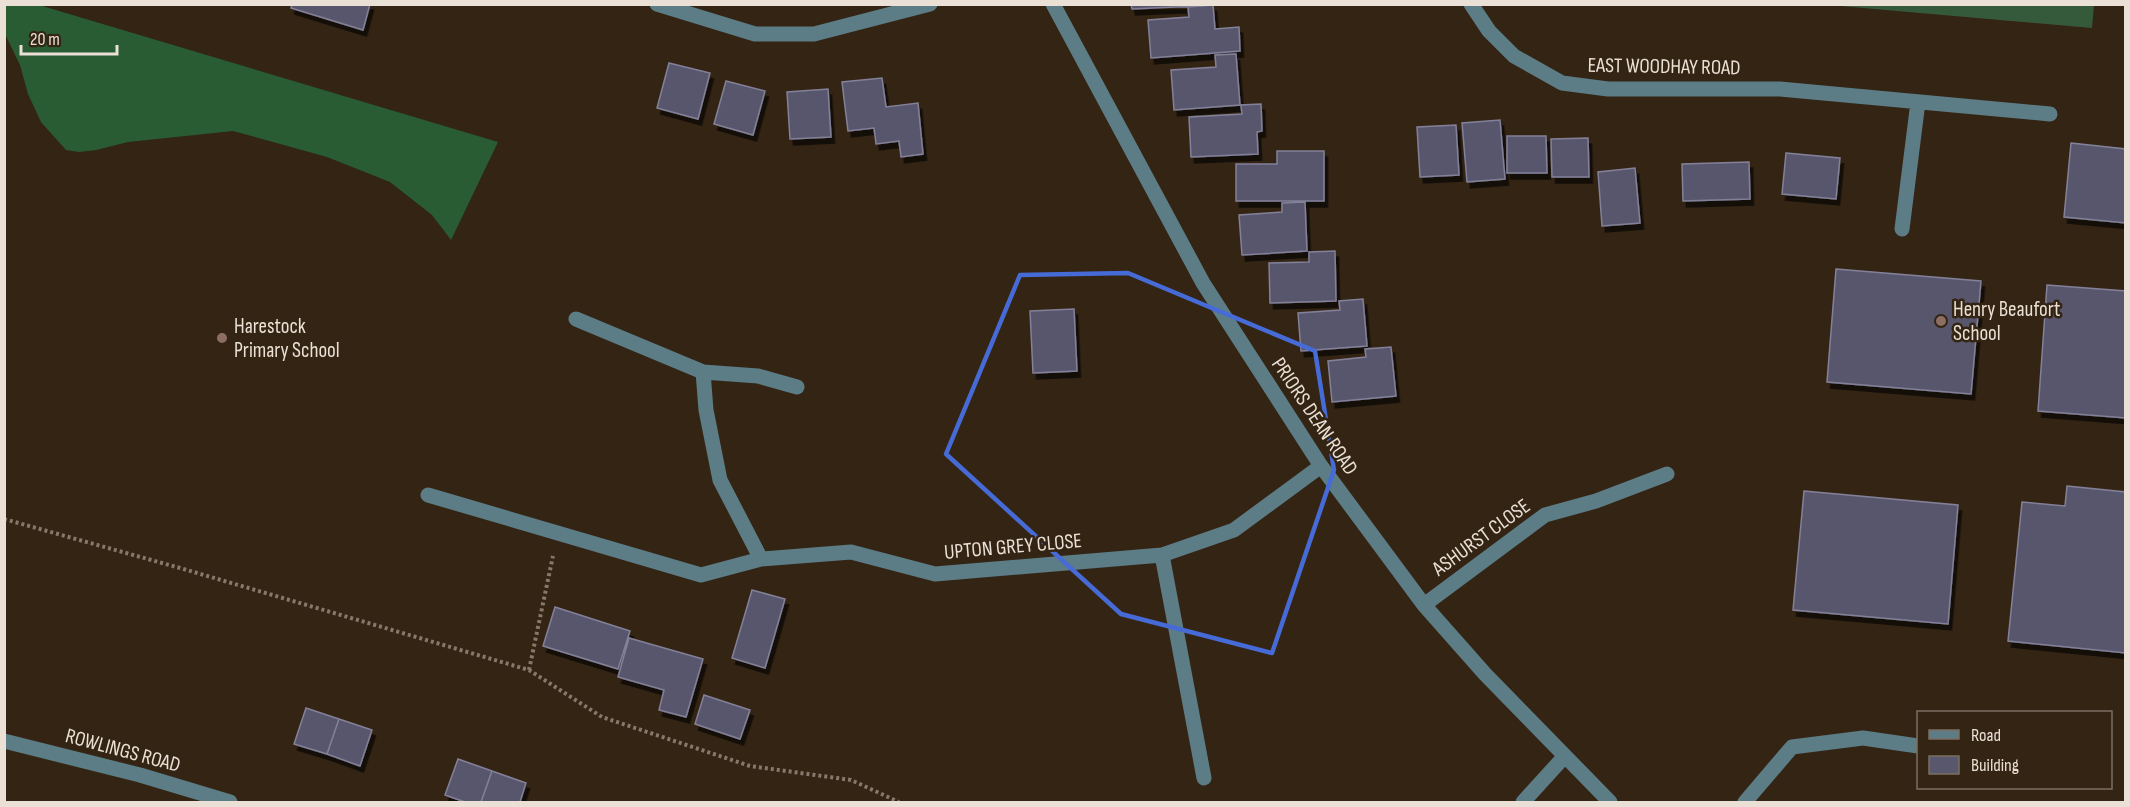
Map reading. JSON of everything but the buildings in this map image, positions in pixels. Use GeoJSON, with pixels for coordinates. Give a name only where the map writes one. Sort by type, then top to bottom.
{"type":"FeatureCollection","features":[{"type":"Feature","properties":{"kind":"street"},"geometry":{"type":"LineString","coordinates":[[657,4],[755,34],[813,34],[930,4]]}},
{"type":"Feature","properties":{"kind":"street","name":"PRIORS DEAN ROAD"},"geometry":{"type":"LineString","coordinates":[[1053,4],[1203,283],[1321,466],[1424,605],[1563,757],[1610,802]]}},
{"type":"Feature","properties":{"kind":"street","name":"EAST WOODHAY ROAD"},"geometry":{"type":"LineString","coordinates":[[1471,4],[1489,31],[1514,56],[1562,83],[1608,89],[1780,90],[2050,114]]}},
{"type":"Feature","properties":{"kind":"street"},"geometry":{"type":"LineString","coordinates":[[1902,229],[1918,102]]}},
{"type":"Feature","properties":{"kind":"street"},"geometry":{"type":"LineString","coordinates":[[576,319],[703,372],[758,376],[797,387]]}},
{"type":"Feature","properties":{"kind":"street"},"geometry":{"type":"LineString","coordinates":[[703,372],[706,410],[720,480],[761,559]]}},
{"type":"Feature","properties":{"kind":"street","name":"UPTON GREY CLOSE"},"geometry":{"type":"LineString","coordinates":[[428,495],[701,575],[761,559],[851,552],[935,574],[1162,555],[1234,530],[1321,466]]}},
{"type":"Feature","properties":{"kind":"street","name":"ASHURST CLOSE"},"geometry":{"type":"LineString","coordinates":[[1424,605],[1545,515],[1596,501],[1667,474]]}},
{"type":"Feature","properties":{"kind":"street"},"geometry":{"type":"LineString","coordinates":[[1162,555],[1204,778]]}},
{"type":"Feature","properties":{"kind":"street"},"geometry":{"type":"LineString","coordinates":[[1745,802],[1792,747],[1863,738],[1917,746]]}},
{"type":"Feature","properties":{"kind":"street","name":"ROWLINGS ROAD"},"geometry":{"type":"LineString","coordinates":[[4,741],[140,775],[230,802]]}},
{"type":"Feature","properties":{"kind":"street"},"geometry":{"type":"LineString","coordinates":[[1523,802],[1563,757]]}},
{"type":"Feature","properties":{"kind":"path"},"geometry":{"type":"LineString","coordinates":[[4,519],[529,670],[602,717],[750,766],[851,780],[899,802]]}},
{"type":"Feature","properties":{"kind":"path"},"geometry":{"type":"LineString","coordinates":[[529,670],[558,532]]}},
{"type":"Feature","properties":{"kind":"highlighted area"},"geometry":{"type":"Polygon","coordinates":[[[1128,273],[1315,351],[1334,470],[1272,653],[1121,614],[946,454],[1020,275],[1128,273]]]}},
{"type":"Feature","properties":{"kind":"green space"},"geometry":{"type":"Polygon","coordinates":[[[1829,4],[2094,5],[2092,28],[1829,4]]]}},
{"type":"Feature","properties":{"kind":"green space"},"geometry":{"type":"Polygon","coordinates":[[[4,5],[39,5],[498,142],[451,240],[432,215],[390,182],[327,157],[233,131],[128,142],[79,152],[66,150],[41,122],[28,94],[20,65],[5,34],[4,5]]]}},
{"type":"Feature","properties":{"kind":"place","name":"Henry Beaufort School"},"geometry":{"type":"Point","coordinates":[1941,321]}},
{"type":"Feature","properties":{"kind":"place","name":"Harestock Primary School"},"geometry":{"type":"Point","coordinates":[222,338]}}]}
